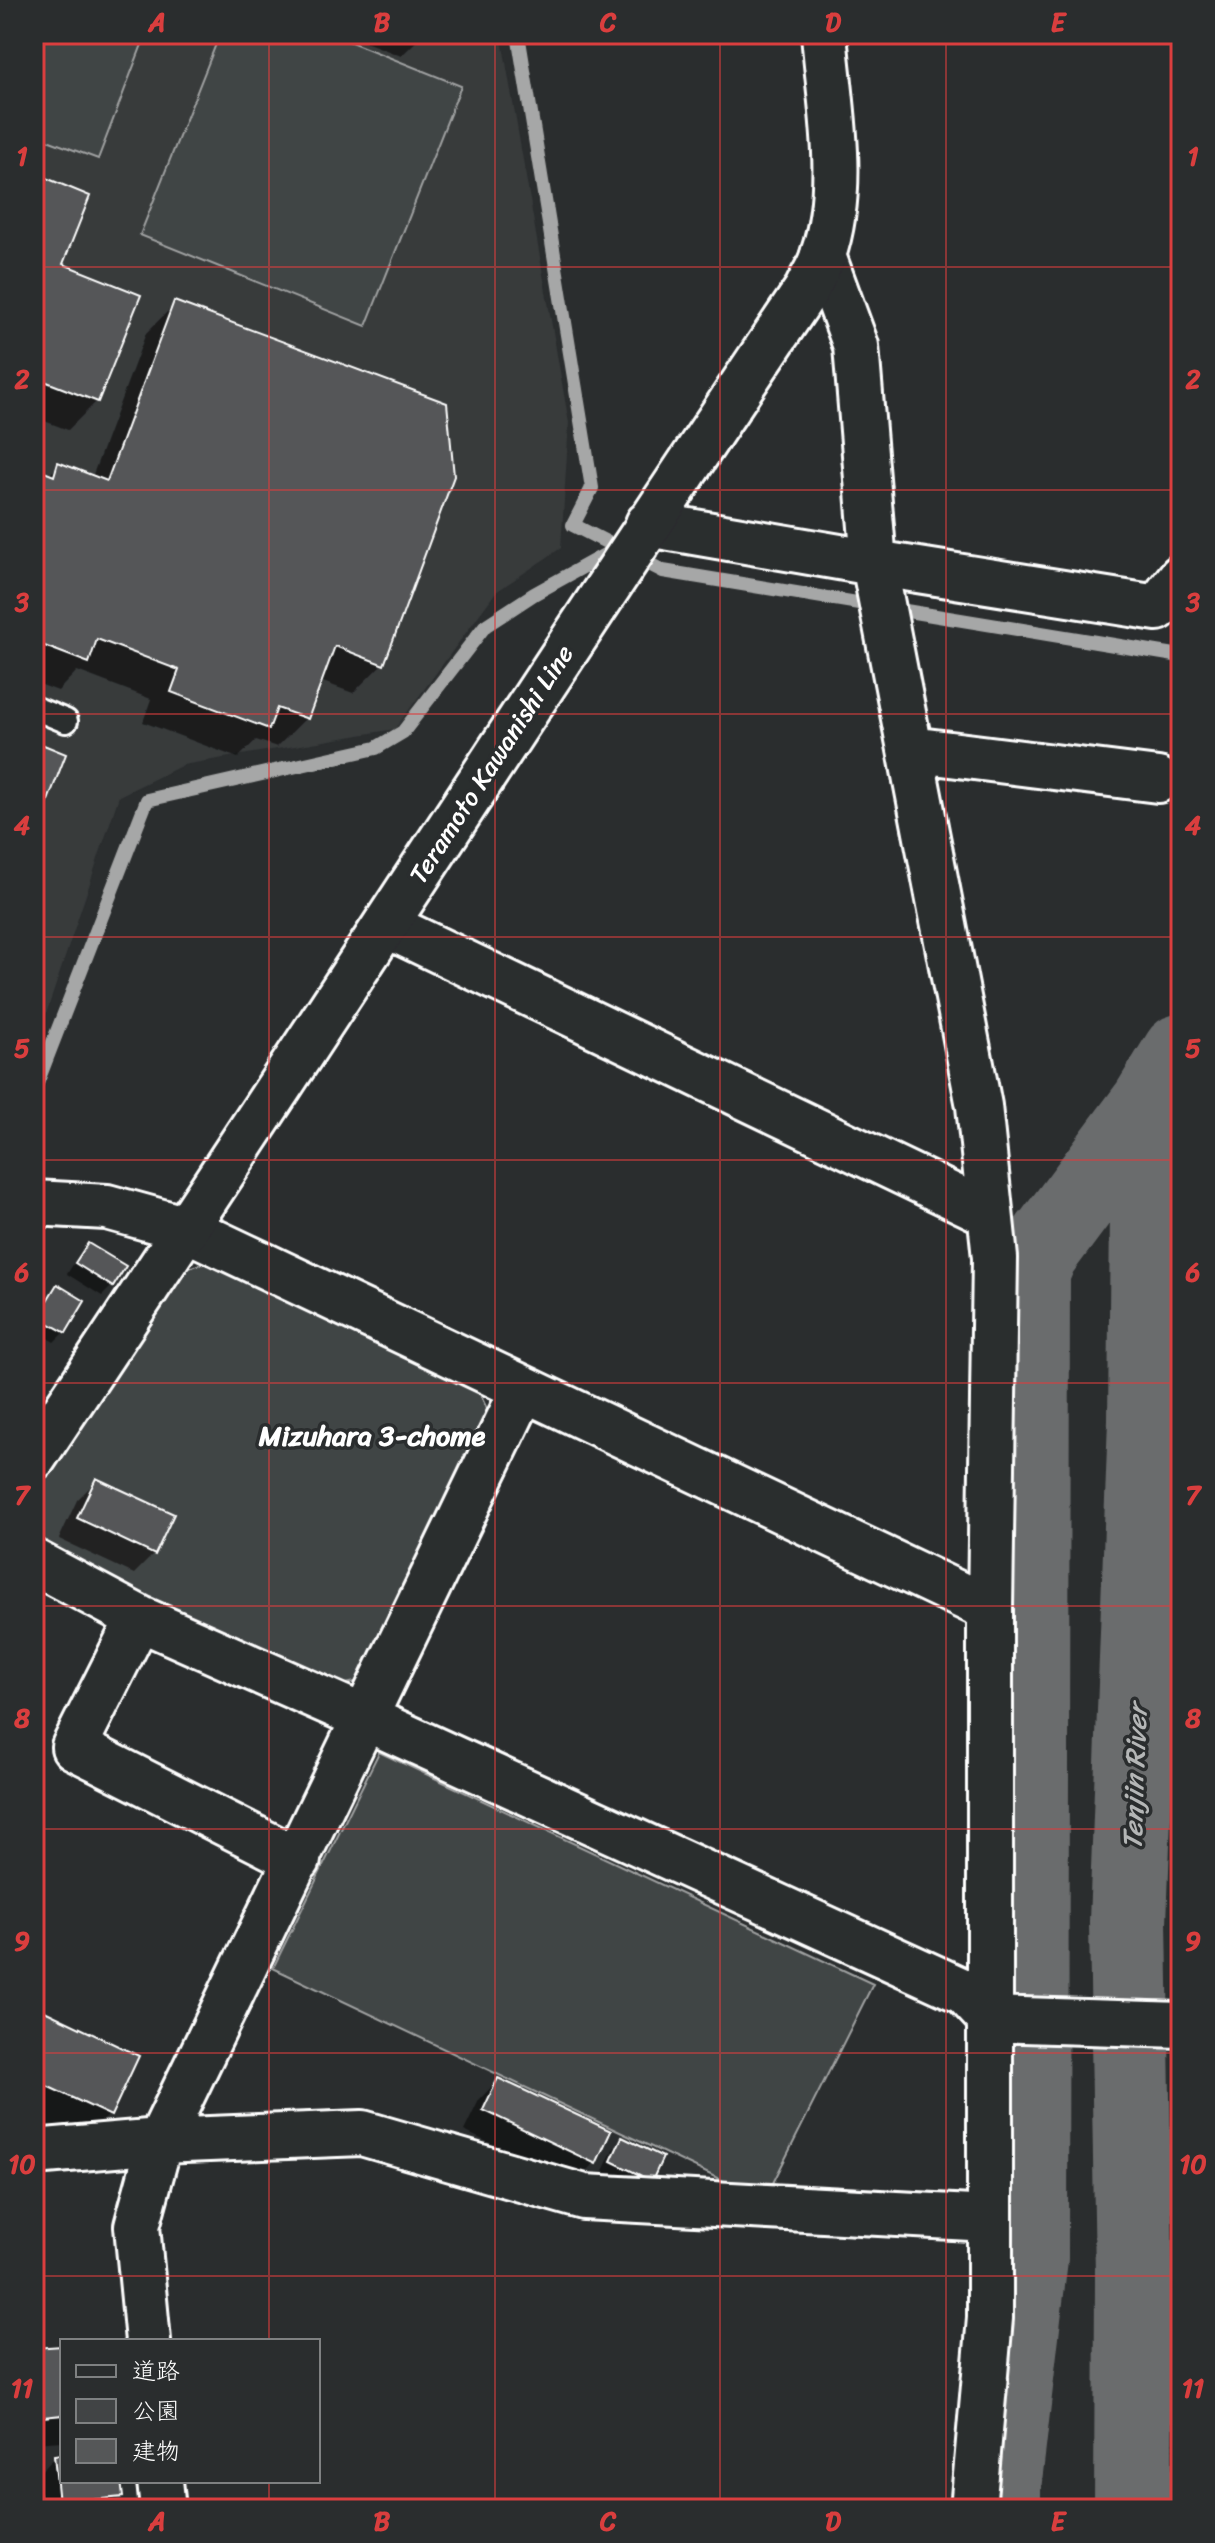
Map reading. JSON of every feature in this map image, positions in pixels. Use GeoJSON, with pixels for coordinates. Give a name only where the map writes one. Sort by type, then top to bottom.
{"type":"FeatureCollection","features":[{"type":"Feature","properties":{"kind":"street","name":"Teramoto Kawanishi Line"},"geometry":{"type":"LineString","coordinates":[[34,1457],[187,1229],[642,533],[807,289],[823,256],[837,177],[824,34]]}},
{"type":"Feature","properties":{"kind":"street"},"geometry":{"type":"LineString","coordinates":[[823,256],[856,346],[874,563],[979,1106],[995,1258],[990,1609],[990,2318],[973,2509]]}},
{"type":"Feature","properties":{"kind":"street"},"geometry":{"type":"LineString","coordinates":[[642,533],[874,563],[1157,608],[1181,577]]}},
{"type":"Feature","properties":{"kind":"street"},"geometry":{"type":"LineString","coordinates":[[911,753],[926,751],[1158,780]]}},
{"type":"Feature","properties":{"kind":"street"},"geometry":{"type":"LineString","coordinates":[[386,925],[990,1214]]}},
{"type":"Feature","properties":{"kind":"street"},"geometry":{"type":"LineString","coordinates":[[34,1203],[107,1207],[187,1229],[990,1609]]}},
{"type":"Feature","properties":{"kind":"street"},"geometry":{"type":"LineString","coordinates":[[148,2339],[137,2226],[160,2141],[523,1390]]}},
{"type":"Feature","properties":{"kind":"street"},"geometry":{"type":"LineString","coordinates":[[34,1562],[139,1618],[965,1992],[990,2019],[1181,2025]]}},
{"type":"Feature","properties":{"kind":"street"},"geometry":{"type":"LineString","coordinates":[[139,1618],[74,1747],[298,1860]]}},
{"type":"Feature","properties":{"kind":"street"},"geometry":{"type":"LineString","coordinates":[[34,2152],[160,2141],[362,2133],[584,2197],[990,2219]]}},
{"type":"Feature","properties":{"kind":"street"},"geometry":{"type":"LineString","coordinates":[[160,2483],[163,2509]]}},
{"type":"Feature","properties":{"kind":"lane"},"geometry":{"type":"LineString","coordinates":[[34,708],[66,721]]}},
{"type":"Feature","properties":{"kind":"shaded area"},"geometry":{"type":"Polygon","coordinates":[[[34,34],[501,34],[569,423],[561,548],[496,592],[395,729],[183,765],[119,796],[34,1050],[34,34]]]}},
{"type":"Feature","properties":{"kind":"green space"},"geometry":{"type":"Polygon","coordinates":[[[34,34],[146,34],[98,159],[34,135],[34,34]]]}},
{"type":"Feature","properties":{"kind":"green space"},"geometry":{"type":"Polygon","coordinates":[[[220,34],[331,34],[461,86],[366,326],[140,235],[220,34]]]}},
{"type":"Feature","properties":{"kind":"green space"},"geometry":{"type":"Polygon","coordinates":[[[211,1260],[479,1392],[489,1413],[365,1680],[336,1686],[34,1543],[34,1480],[165,1277],[211,1260]]]}},
{"type":"Feature","properties":{"kind":"green space"},"geometry":{"type":"Polygon","coordinates":[[[379,1752],[873,1984],[767,2195],[751,2194],[273,1968],[379,1752]]]}},
{"type":"Feature","properties":{"kind":"building"},"geometry":{"type":"Polygon","coordinates":[[[34,173],[90,196],[63,264],[141,295],[98,402],[34,377],[34,173]]]}},
{"type":"Feature","properties":{"kind":"building"},"geometry":{"type":"Polygon","coordinates":[[[174,301],[447,403],[454,476],[384,665],[335,646],[308,719],[277,708],[269,729],[171,692],[179,670],[97,639],[89,663],[34,642],[34,468],[54,476],[58,462],[107,481],[174,301]]]}},
{"type":"Feature","properties":{"kind":"building"},"geometry":{"type":"Polygon","coordinates":[[[34,741],[66,754],[34,837],[34,741]]]}},
{"type":"Feature","properties":{"kind":"building"},"geometry":{"type":"Polygon","coordinates":[[[88,1243],[126,1266],[113,1287],[75,1263],[88,1243]]]}},
{"type":"Feature","properties":{"kind":"building"},"geometry":{"type":"Polygon","coordinates":[[[57,1284],[85,1301],[66,1333],[37,1317],[57,1284]]]}},
{"type":"Feature","properties":{"kind":"building"},"geometry":{"type":"Polygon","coordinates":[[[96,1478],[174,1514],[155,1555],[77,1518],[96,1478]]]}},
{"type":"Feature","properties":{"kind":"building"},"geometry":{"type":"Polygon","coordinates":[[[34,2006],[139,2056],[111,2116],[34,2080],[34,2006]]]}},
{"type":"Feature","properties":{"kind":"building"},"geometry":{"type":"Polygon","coordinates":[[[498,2078],[611,2131],[596,2164],[483,2110],[498,2078]]]}},
{"type":"Feature","properties":{"kind":"building"},"geometry":{"type":"Polygon","coordinates":[[[622,2137],[663,2157],[652,2181],[611,2161],[622,2137]]]}},
{"type":"Feature","properties":{"kind":"building"},"geometry":{"type":"Polygon","coordinates":[[[60,2346],[60,2415],[34,2418],[34,2348],[60,2346]]]}},
{"type":"Feature","properties":{"kind":"building"},"geometry":{"type":"Polygon","coordinates":[[[34,2452],[40,2499],[34,2500],[34,2452]]]}},
{"type":"Feature","properties":{"kind":"building"},"geometry":{"type":"Polygon","coordinates":[[[60,2454],[60,2483],[121,2483],[123,2497],[59,2503],[54,2455],[60,2454]]]}},
{"type":"Feature","properties":{"kind":"building"},"geometry":{"type":"Polygon","coordinates":[[[142,2503],[142,2509],[77,2509],[142,2503]]]}},
{"type":"Feature","properties":{"kind":"waterway"},"geometry":{"type":"LineString","coordinates":[[518,34],[592,488],[573,525],[663,571],[1181,656]]}},
{"type":"Feature","properties":{"kind":"waterway"},"geometry":{"type":"LineString","coordinates":[[34,1091],[147,800],[376,748],[403,732],[485,626],[534,594],[617,548]]}},
{"type":"Feature","properties":{"kind":"waterway","name":"Tenjin River"},"geometry":{"type":"LineString","coordinates":[[1133,2509],[1134,2276],[1128,1922],[1147,1421],[1150,1104],[1181,1053]]}},
{"type":"Feature","properties":{"kind":"waterway"},"geometry":{"type":"LineString","coordinates":[[1002,2509],[1029,2258],[1031,1272],[1039,1253],[1150,1104]]}},
{"type":"Feature","properties":{"kind":"district","name":"Mizuhara 3-chome"},"geometry":{"type":"Point","coordinates":[372,1435]}}]}
